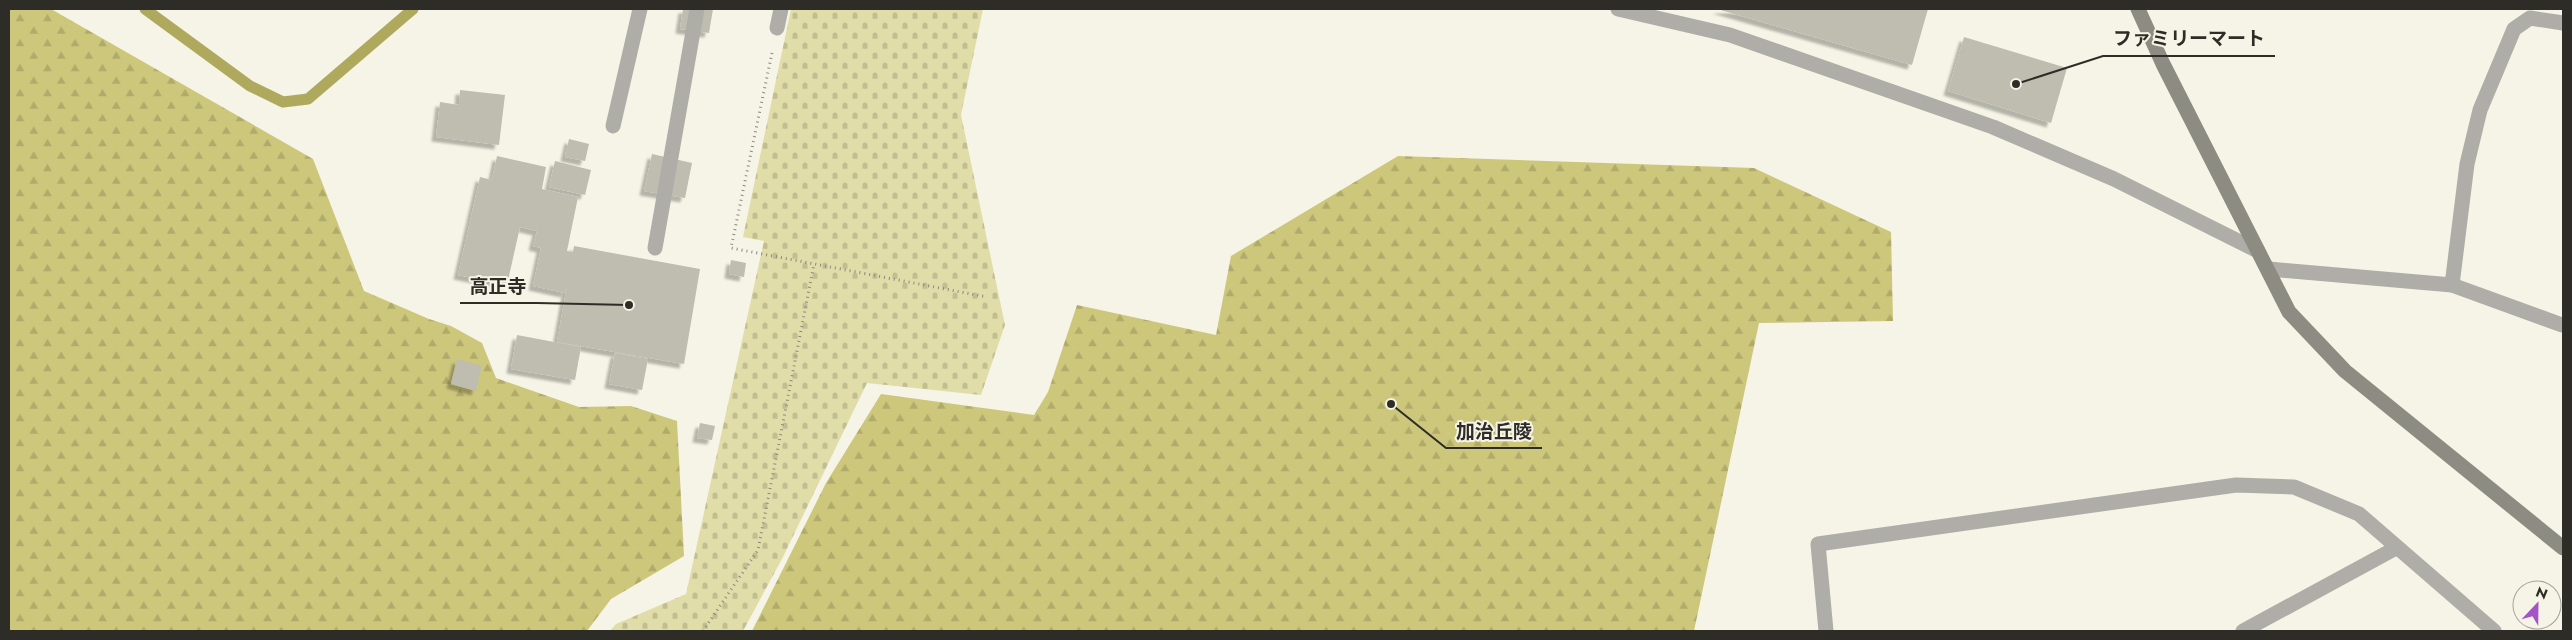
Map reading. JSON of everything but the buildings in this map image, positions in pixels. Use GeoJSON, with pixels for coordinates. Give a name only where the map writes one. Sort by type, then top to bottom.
{"type":"FeatureCollection","features":[{"type":"Feature","properties":{"kind":"street"},"geometry":{"type":"LineString","coordinates":[[613,126],[640,9]]}},
{"type":"Feature","properties":{"kind":"street"},"geometry":{"type":"LineString","coordinates":[[655,248],[697,9]]}},
{"type":"Feature","properties":{"kind":"street"},"geometry":{"type":"LineString","coordinates":[[777,28],[781,9]]}},
{"type":"Feature","properties":{"kind":"street"},"geometry":{"type":"LineString","coordinates":[[1618,9],[1730,35],[1994,127],[2114,179],[2258,251]]}},
{"type":"Feature","properties":{"kind":"street"},"geometry":{"type":"LineString","coordinates":[[2138,9],[2163,64],[2258,251],[2269,269],[2289,312],[2345,371],[2563,548]]}},
{"type":"Feature","properties":{"kind":"street"},"geometry":{"type":"LineString","coordinates":[[2452,285],[2467,164],[2484,101],[2514,29],[2530,18],[2563,22]]}},
{"type":"Feature","properties":{"kind":"street"},"geometry":{"type":"LineString","coordinates":[[2269,269],[2452,285],[2562,325]]}},
{"type":"Feature","properties":{"kind":"street"},"geometry":{"type":"LineString","coordinates":[[1826,631],[1818,544],[2236,485],[2294,487],[2359,514],[2494,631]]}},
{"type":"Feature","properties":{"kind":"street"},"geometry":{"type":"LineString","coordinates":[[2243,631],[2396,548]]}},
{"type":"Feature","properties":{"kind":"path"},"geometry":{"type":"LineString","coordinates":[[777,28],[731,248],[986,297]]}},
{"type":"Feature","properties":{"kind":"path"},"geometry":{"type":"LineString","coordinates":[[703,631],[758,550],[814,264]]}},
{"type":"Feature","properties":{"kind":"green space"},"geometry":{"type":"Polygon","coordinates":[[[9,9],[51,9],[313,159],[364,291],[429,319],[451,326],[482,343],[496,378],[579,407],[631,406],[677,421],[684,556],[611,599],[587,631],[9,631],[9,9]]]}},
{"type":"Feature","properties":{"kind":"green space"},"geometry":{"type":"Polygon","coordinates":[[[791,9],[983,9],[961,115],[1005,325],[981,395],[867,383],[783,557],[743,631],[610,631],[616,624],[686,594],[764,241],[743,237],[791,9]]]}},
{"type":"Feature","properties":{"kind":"green space"},"geometry":{"type":"Polygon","coordinates":[[[1398,156],[1754,168],[1891,232],[1893,321],[1759,323],[1694,631],[752,631],[826,483],[881,394],[1034,415],[1048,392],[1077,305],[1216,335],[1231,256],[1398,156]]]}},
{"type":"Feature","properties":{"kind":"waterway"},"geometry":{"type":"LineString","coordinates":[[145,9],[250,86],[283,102],[308,99],[413,9]]}},
{"type":"Feature","properties":{"kind":"place","name":"ファミリーマート"},"geometry":{"type":"Point","coordinates":[2016,84]}},
{"type":"Feature","properties":{"kind":"place","name":"高正寺"},"geometry":{"type":"Point","coordinates":[629,305]}},
{"type":"Feature","properties":{"kind":"place","name":"加治丘陵"},"geometry":{"type":"Point","coordinates":[1391,404]}}]}
